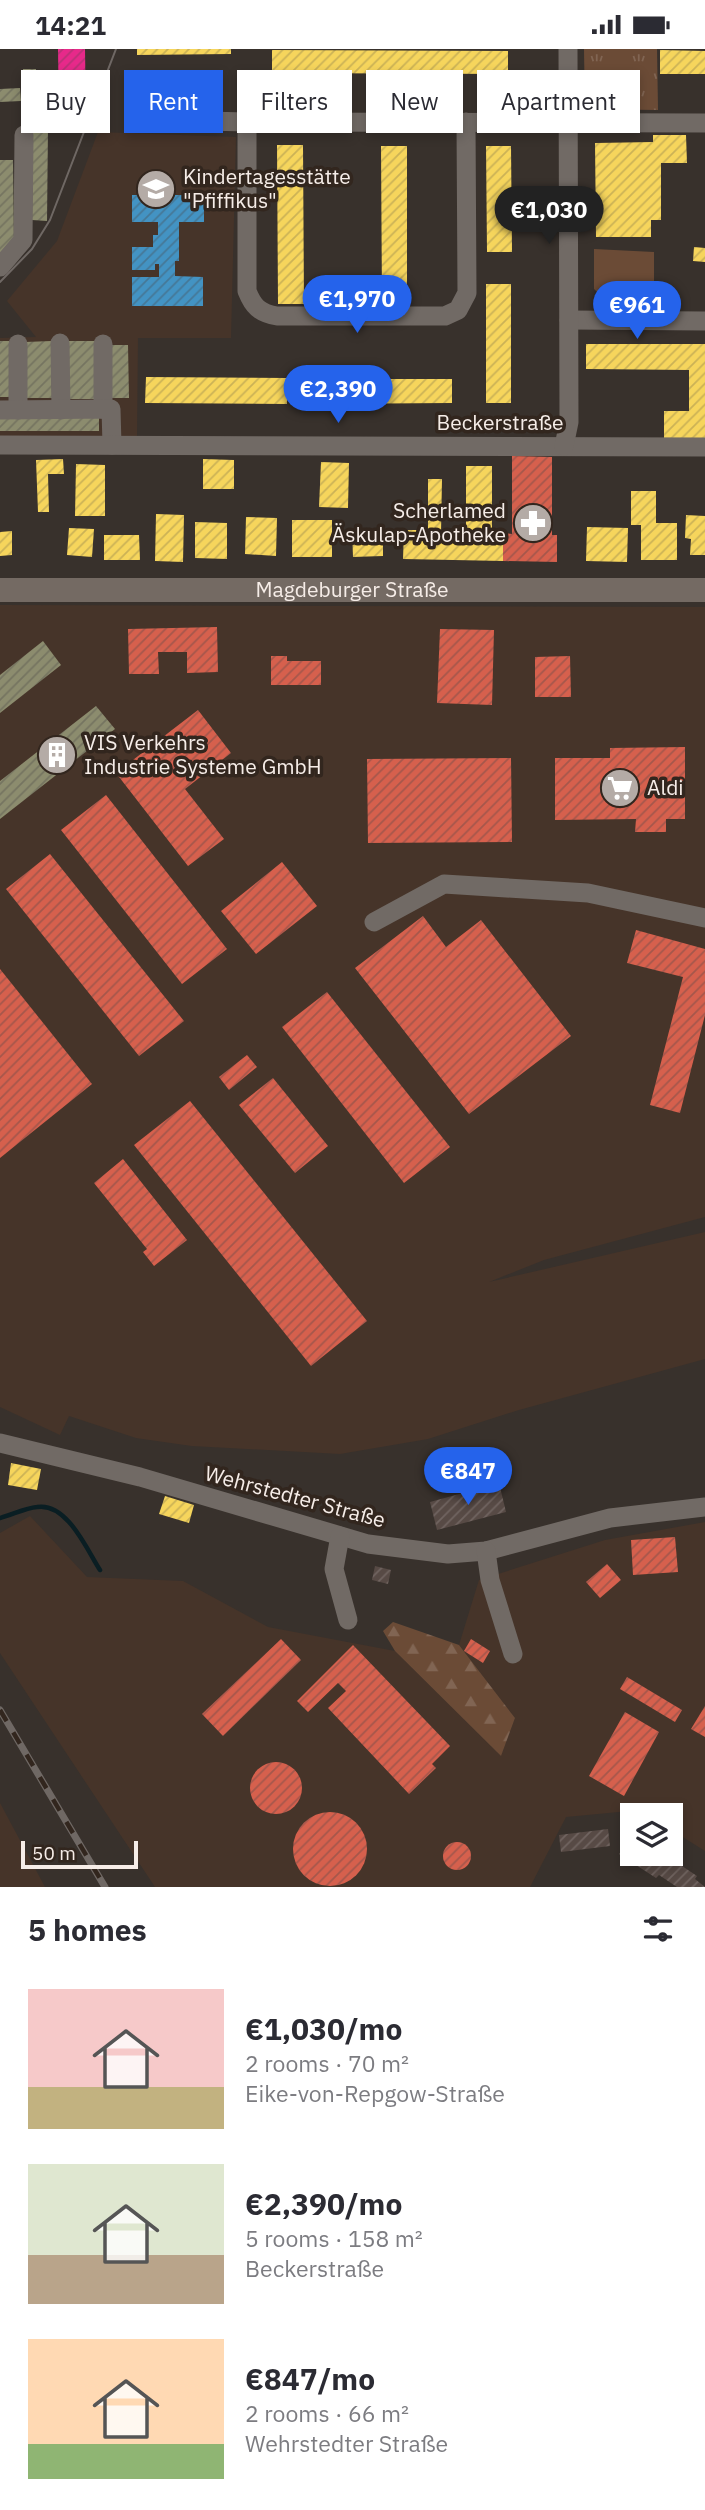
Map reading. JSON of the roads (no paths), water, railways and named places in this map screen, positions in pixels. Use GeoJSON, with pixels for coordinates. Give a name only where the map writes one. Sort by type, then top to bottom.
{"type":"FeatureCollection","features":[{"type":"Feature","properties":{"kind":"main road","name":"Magdeburger Straße"},"geometry":{"type":"LineString","coordinates":[[0,590],[705,590]]}},
{"type":"Feature","properties":{"kind":"street"},"geometry":{"type":"LineString","coordinates":[[568,49],[569,70]]}},
{"type":"Feature","properties":{"kind":"street"},"geometry":{"type":"LineString","coordinates":[[352,122],[477,122]]}},
{"type":"Feature","properties":{"kind":"street"},"geometry":{"type":"LineString","coordinates":[[247,133],[247,291],[252,305],[264,314],[276,316],[445,316],[458,310],[467,293],[466,122]]}},
{"type":"Feature","properties":{"kind":"street"},"geometry":{"type":"LineString","coordinates":[[640,123],[705,123]]}},
{"type":"Feature","properties":{"kind":"street"},"geometry":{"type":"LineString","coordinates":[[564,446],[569,422],[570,133]]}},
{"type":"Feature","properties":{"kind":"street"},"geometry":{"type":"LineString","coordinates":[[0,267],[23,240],[24,135]]}},
{"type":"Feature","properties":{"kind":"street"},"geometry":{"type":"LineString","coordinates":[[569,320],[705,321]]}},
{"type":"Feature","properties":{"kind":"street"},"geometry":{"type":"LineString","coordinates":[[60,343],[61,409]]}},
{"type":"Feature","properties":{"kind":"street"},"geometry":{"type":"LineString","coordinates":[[18,344],[9,410],[111,409],[111,445]]}},
{"type":"Feature","properties":{"kind":"street"},"geometry":{"type":"LineString","coordinates":[[103,344],[103,409]]}},
{"type":"Feature","properties":{"kind":"street","name":"Beckerstraße"},"geometry":{"type":"LineString","coordinates":[[0,445],[705,447]]}},
{"type":"Feature","properties":{"kind":"street"},"geometry":{"type":"LineString","coordinates":[[374,922],[444,884],[588,893],[705,918]]}},
{"type":"Feature","properties":{"kind":"street","name":"Wehrstedter Straße"},"geometry":{"type":"LineString","coordinates":[[0,1443],[140,1478],[368,1544],[448,1554],[486,1551],[610,1518],[698,1513]]}},
{"type":"Feature","properties":{"kind":"street"},"geometry":{"type":"LineString","coordinates":[[340,1537],[334,1569],[348,1620]]}},
{"type":"Feature","properties":{"kind":"street"},"geometry":{"type":"LineString","coordinates":[[486,1551],[491,1580],[513,1654]]}},
{"type":"Feature","properties":{"kind":"waterway"},"geometry":{"type":"LineString","coordinates":[[0,1518],[37,1507],[48,1507],[58,1512],[75,1529],[100,1570]]}},
{"type":"Feature","properties":{"kind":"tram line"},"geometry":{"type":"LineString","coordinates":[[0,282],[32,249],[50,220],[116,49]]}},
{"type":"Feature","properties":{"kind":"railway"},"geometry":{"type":"LineString","coordinates":[[0,1710],[105,1887]]}},
{"type":"Feature","properties":{"kind":"place","name":"Kindertagesstätte \"Pfiffikus\""},"geometry":{"type":"Point","coordinates":[156,189]}},
{"type":"Feature","properties":{"kind":"place","name":"Scherlamed Äskulap-Apotheke"},"geometry":{"type":"Point","coordinates":[533,523]}},
{"type":"Feature","properties":{"kind":"place","name":"VIS Verkehrs Industrie Systeme GmbH"},"geometry":{"type":"Point","coordinates":[57,755]}},
{"type":"Feature","properties":{"kind":"place","name":"Aldi"},"geometry":{"type":"Point","coordinates":[620,788]}}]}
